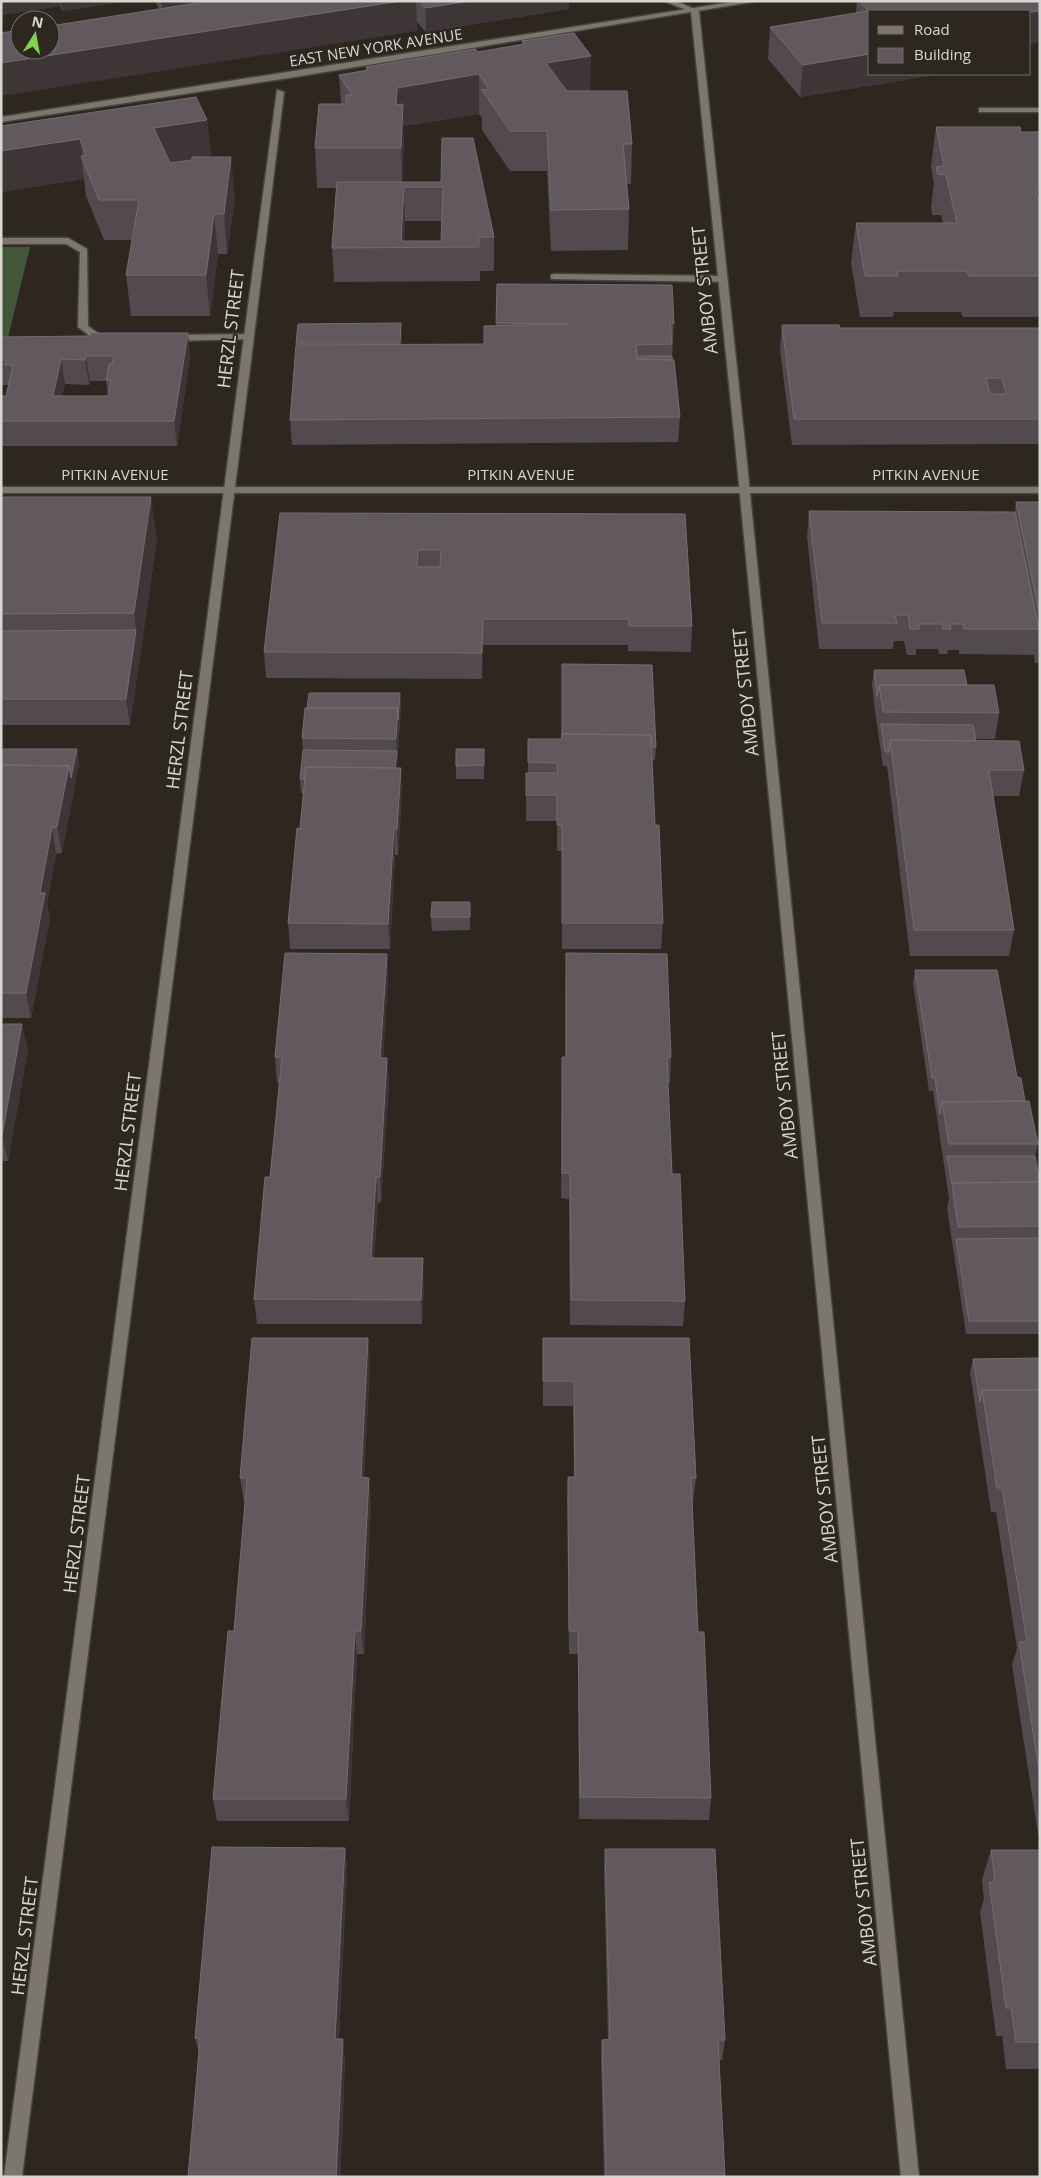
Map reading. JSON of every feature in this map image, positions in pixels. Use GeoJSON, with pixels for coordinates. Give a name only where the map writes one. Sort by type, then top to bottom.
{"type":"FeatureCollection","features":[{"type":"Feature","properties":{"kind":"street"},"geometry":{"type":"LineString","coordinates":[[668,1],[695,11]]}},
{"type":"Feature","properties":{"kind":"street","name":"EAST NEW YORK AVENUE"},"geometry":{"type":"LineString","coordinates":[[1,120],[754,1]]}},
{"type":"Feature","properties":{"kind":"street","name":"AMBOY STREET"},"geometry":{"type":"LineString","coordinates":[[695,11],[910,2177]]}},
{"type":"Feature","properties":{"kind":"street","name":"HERZL STREET"},"geometry":{"type":"LineString","coordinates":[[13,2177],[280,92]]}},
{"type":"Feature","properties":{"kind":"street"},"geometry":{"type":"LineString","coordinates":[[982,110],[1040,110]]}},
{"type":"Feature","properties":{"kind":"street"},"geometry":{"type":"LineString","coordinates":[[1,241],[68,241],[84,251],[83,327],[101,340],[120,339]]}},
{"type":"Feature","properties":{"kind":"street"},"geometry":{"type":"LineString","coordinates":[[554,278],[723,279]]}},
{"type":"Feature","properties":{"kind":"street"},"geometry":{"type":"LineString","coordinates":[[160,338],[248,340]]}},
{"type":"Feature","properties":{"kind":"street","name":"PITKIN AVENUE"},"geometry":{"type":"LineString","coordinates":[[1,490],[1040,490]]}},
{"type":"Feature","properties":{"kind":"green space"},"geometry":{"type":"Polygon","coordinates":[[[1,247],[30,247],[5,350],[1,350],[1,247]]]}},
{"type":"Feature","properties":{"kind":"building"},"geometry":{"type":"Polygon","coordinates":[[[210,1],[401,1],[60,54],[60,24],[210,1]]]}},
{"type":"Feature","properties":{"kind":"building"},"geometry":{"type":"Polygon","coordinates":[[[419,1],[470,1],[425,8],[419,1]]]}},
{"type":"Feature","properties":{"kind":"building"},"geometry":{"type":"Polygon","coordinates":[[[860,1],[1038,1],[1040,3],[1040,11],[1031,12],[1031,10],[868,11],[860,1]]]}},
{"type":"Feature","properties":{"kind":"building"},"geometry":{"type":"Polygon","coordinates":[[[868,11],[868,54],[803,65],[770,27],[868,11]]]}},
{"type":"Feature","properties":{"kind":"building"},"geometry":{"type":"Polygon","coordinates":[[[10,32],[10,60],[20,60],[1,63],[1,33],[10,32]]]}},
{"type":"Feature","properties":{"kind":"building"},"geometry":{"type":"Polygon","coordinates":[[[574,33],[591,56],[546,63],[567,91],[627,91],[632,144],[623,144],[629,209],[551,210],[547,131],[510,131],[482,90],[489,89],[479,74],[397,88],[396,105],[403,104],[401,148],[315,148],[319,104],[346,104],[346,95],[352,95],[339,75],[368,70],[366,67],[475,49],[478,52],[524,44],[522,41],[574,33]]]}},
{"type":"Feature","properties":{"kind":"building"},"geometry":{"type":"Polygon","coordinates":[[[196,97],[207,120],[154,128],[170,163],[192,160],[192,157],[231,157],[224,214],[214,214],[206,275],[126,275],[139,200],[99,200],[81,156],[86,155],[80,139],[1,151],[1,126],[196,97]]]}},
{"type":"Feature","properties":{"kind":"building"},"geometry":{"type":"Polygon","coordinates":[[[936,127],[1020,127],[1021,132],[1040,132],[1040,191],[1036,191],[1040,205],[1040,276],[969,276],[967,271],[897,271],[898,276],[865,276],[856,223],[957,223],[946,175],[938,174],[936,167],[944,166],[936,127]]]}},
{"type":"Feature","properties":{"kind":"building"},"geometry":{"type":"Polygon","coordinates":[[[442,138],[473,138],[494,237],[479,237],[479,247],[332,248],[337,182],[441,182],[442,138]],[[404,187],[401,241],[441,241],[443,187],[404,187]]]}},
{"type":"Feature","properties":{"kind":"building"},"geometry":{"type":"Polygon","coordinates":[[[497,284],[672,285],[674,323],[670,323],[672,344],[636,345],[637,359],[674,360],[680,417],[290,420],[296,345],[484,344],[484,326],[567,324],[496,323],[497,284]]]}},
{"type":"Feature","properties":{"kind":"building"},"geometry":{"type":"Polygon","coordinates":[[[401,323],[400,343],[296,343],[298,324],[401,323]]]}},
{"type":"Feature","properties":{"kind":"building"},"geometry":{"type":"Polygon","coordinates":[[[782,325],[839,325],[840,328],[1040,328],[1040,419],[794,419],[782,325]],[[986,378],[990,394],[1006,394],[1002,378],[986,378]]]}},
{"type":"Feature","properties":{"kind":"building"},"geometry":{"type":"Polygon","coordinates":[[[91,333],[188,333],[174,421],[1,421],[1,396],[6,396],[13,365],[5,365],[7,360],[1,360],[1,337],[90,336],[91,333]],[[86,356],[85,360],[61,359],[53,396],[108,396],[111,380],[106,380],[109,364],[112,364],[114,356],[86,356]]]}},
{"type":"Feature","properties":{"kind":"building"},"geometry":{"type":"Polygon","coordinates":[[[637,356],[672,356],[672,360],[637,359],[637,356]]]}},
{"type":"Feature","properties":{"kind":"building"},"geometry":{"type":"Polygon","coordinates":[[[1,497],[151,497],[134,613],[1,614],[1,497]]]}},
{"type":"Feature","properties":{"kind":"building"},"geometry":{"type":"Polygon","coordinates":[[[1016,502],[1040,502],[1040,617],[1016,502]]]}},
{"type":"Feature","properties":{"kind":"building"},"geometry":{"type":"Polygon","coordinates":[[[809,511],[1015,512],[1039,629],[964,629],[963,624],[950,624],[951,629],[943,629],[942,624],[919,624],[919,629],[910,629],[908,615],[895,615],[897,623],[822,623],[809,511]]]}},
{"type":"Feature","properties":{"kind":"building"},"geometry":{"type":"Polygon","coordinates":[[[280,513],[685,514],[692,626],[629,626],[629,619],[483,619],[482,653],[264,652],[280,513]],[[418,550],[417,567],[440,567],[441,550],[418,550]]]}},
{"type":"Feature","properties":{"kind":"building"},"geometry":{"type":"Polygon","coordinates":[[[136,630],[126,699],[1,699],[1,631],[136,630]]]}},
{"type":"Feature","properties":{"kind":"building"},"geometry":{"type":"Polygon","coordinates":[[[562,664],[652,665],[656,747],[651,747],[651,735],[562,734],[562,664]]]}},
{"type":"Feature","properties":{"kind":"building"},"geometry":{"type":"Polygon","coordinates":[[[874,670],[964,670],[967,685],[879,685],[877,697],[874,670]]]}},
{"type":"Feature","properties":{"kind":"building"},"geometry":{"type":"Polygon","coordinates":[[[879,685],[994,685],[999,713],[883,712],[879,685]]]}},
{"type":"Feature","properties":{"kind":"building"},"geometry":{"type":"Polygon","coordinates":[[[309,693],[400,693],[398,720],[398,708],[307,708],[309,693]]]}},
{"type":"Feature","properties":{"kind":"building"},"geometry":{"type":"Polygon","coordinates":[[[305,708],[398,708],[396,739],[302,738],[305,708]]]}},
{"type":"Feature","properties":{"kind":"building"},"geometry":{"type":"Polygon","coordinates":[[[881,724],[973,725],[976,741],[890,740],[889,752],[885,752],[881,724]]]}},
{"type":"Feature","properties":{"kind":"building"},"geometry":{"type":"Polygon","coordinates":[[[562,734],[651,735],[655,825],[659,825],[663,923],[562,923],[562,825],[557,825],[557,795],[526,795],[526,773],[558,773],[557,763],[528,762],[528,739],[562,739],[562,734]]]}},
{"type":"Feature","properties":{"kind":"building"},"geometry":{"type":"Polygon","coordinates":[[[890,740],[1019,741],[1024,770],[989,770],[1014,930],[914,930],[890,740]]]}},
{"type":"Feature","properties":{"kind":"building"},"geometry":{"type":"Polygon","coordinates":[[[1,749],[77,749],[71,778],[69,766],[1,765],[1,749]]]}},
{"type":"Feature","properties":{"kind":"building"},"geometry":{"type":"Polygon","coordinates":[[[456,749],[484,749],[484,765],[456,766],[456,749]]]}},
{"type":"Feature","properties":{"kind":"building"},"geometry":{"type":"Polygon","coordinates":[[[303,750],[397,751],[395,768],[306,767],[304,779],[300,779],[303,750]]]}},
{"type":"Feature","properties":{"kind":"building"},"geometry":{"type":"Polygon","coordinates":[[[1,765],[69,766],[57,827],[52,828],[40,893],[45,893],[26,993],[1,993],[1,765]]]}},
{"type":"Feature","properties":{"kind":"building"},"geometry":{"type":"Polygon","coordinates":[[[306,767],[401,768],[397,829],[394,829],[388,924],[288,923],[297,828],[300,829],[306,767]]]}},
{"type":"Feature","properties":{"kind":"building"},"geometry":{"type":"Polygon","coordinates":[[[432,902],[470,902],[470,917],[431,917],[432,902]]]}},
{"type":"Feature","properties":{"kind":"building"},"geometry":{"type":"Polygon","coordinates":[[[285,953],[387,954],[380,1058],[387,1058],[380,1177],[376,1177],[371,1258],[423,1258],[421,1300],[254,1299],[265,1177],[270,1177],[282,1058],[275,1057],[285,953]]]}},
{"type":"Feature","properties":{"kind":"building"},"geometry":{"type":"Polygon","coordinates":[[[566,953],[667,954],[671,1057],[667,1058],[672,1174],[680,1174],[685,1301],[571,1300],[570,1173],[562,1173],[562,1057],[566,1057],[566,953]]]}},
{"type":"Feature","properties":{"kind":"building"},"geometry":{"type":"Polygon","coordinates":[[[915,970],[997,970],[1017,1077],[1021,1078],[1025,1101],[942,1102],[940,1114],[935,1078],[932,1078],[915,970]]]}},
{"type":"Feature","properties":{"kind":"building"},"geometry":{"type":"Polygon","coordinates":[[[1,1024],[22,1024],[2,1136],[1,1136],[1,1024]]]}},
{"type":"Feature","properties":{"kind":"building"},"geometry":{"type":"Polygon","coordinates":[[[1029,1101],[1038,1144],[949,1144],[942,1102],[1029,1101]]]}},
{"type":"Feature","properties":{"kind":"building"},"geometry":{"type":"Polygon","coordinates":[[[947,1156],[1035,1156],[1040,1182],[952,1184],[947,1156]]]}},
{"type":"Feature","properties":{"kind":"building"},"geometry":{"type":"Polygon","coordinates":[[[1040,1182],[1040,1226],[958,1227],[952,1183],[1040,1182]]]}},
{"type":"Feature","properties":{"kind":"building"},"geometry":{"type":"Polygon","coordinates":[[[1040,1238],[1040,1321],[969,1321],[956,1239],[1040,1238]]]}},
{"type":"Feature","properties":{"kind":"building"},"geometry":{"type":"Polygon","coordinates":[[[252,1338],[368,1338],[361,1477],[369,1478],[361,1631],[355,1631],[346,1799],[213,1799],[228,1631],[234,1631],[243,1526],[247,1478],[240,1478],[252,1338]]]}},
{"type":"Feature","properties":{"kind":"building"},"geometry":{"type":"Polygon","coordinates":[[[543,1338],[689,1338],[696,1478],[691,1478],[698,1632],[704,1632],[711,1798],[580,1797],[578,1631],[569,1631],[568,1477],[575,1477],[574,1381],[543,1381],[543,1338]]]}},
{"type":"Feature","properties":{"kind":"building"},"geometry":{"type":"Polygon","coordinates":[[[1040,1358],[1040,1390],[982,1390],[980,1402],[973,1359],[1040,1358]]]}},
{"type":"Feature","properties":{"kind":"building"},"geometry":{"type":"Polygon","coordinates":[[[982,1390],[1040,1390],[1040,1777],[1019,1642],[1027,1642],[1002,1488],[997,1488],[982,1390]]]}},
{"type":"Feature","properties":{"kind":"building"},"geometry":{"type":"Polygon","coordinates":[[[212,1847],[345,1848],[335,2039],[343,2039],[336,2177],[188,2177],[200,2039],[195,2038],[212,1847]]]}},
{"type":"Feature","properties":{"kind":"building"},"geometry":{"type":"Polygon","coordinates":[[[605,1849],[715,1849],[725,2040],[718,2040],[725,2177],[606,2177],[602,2040],[610,2039],[605,1849]]]}},
{"type":"Feature","properties":{"kind":"building"},"geometry":{"type":"Polygon","coordinates":[[[991,1850],[1040,1850],[1040,2042],[1016,2042],[1011,2008],[1006,2008],[989,1882],[995,1882],[991,1850]]]}}]}
